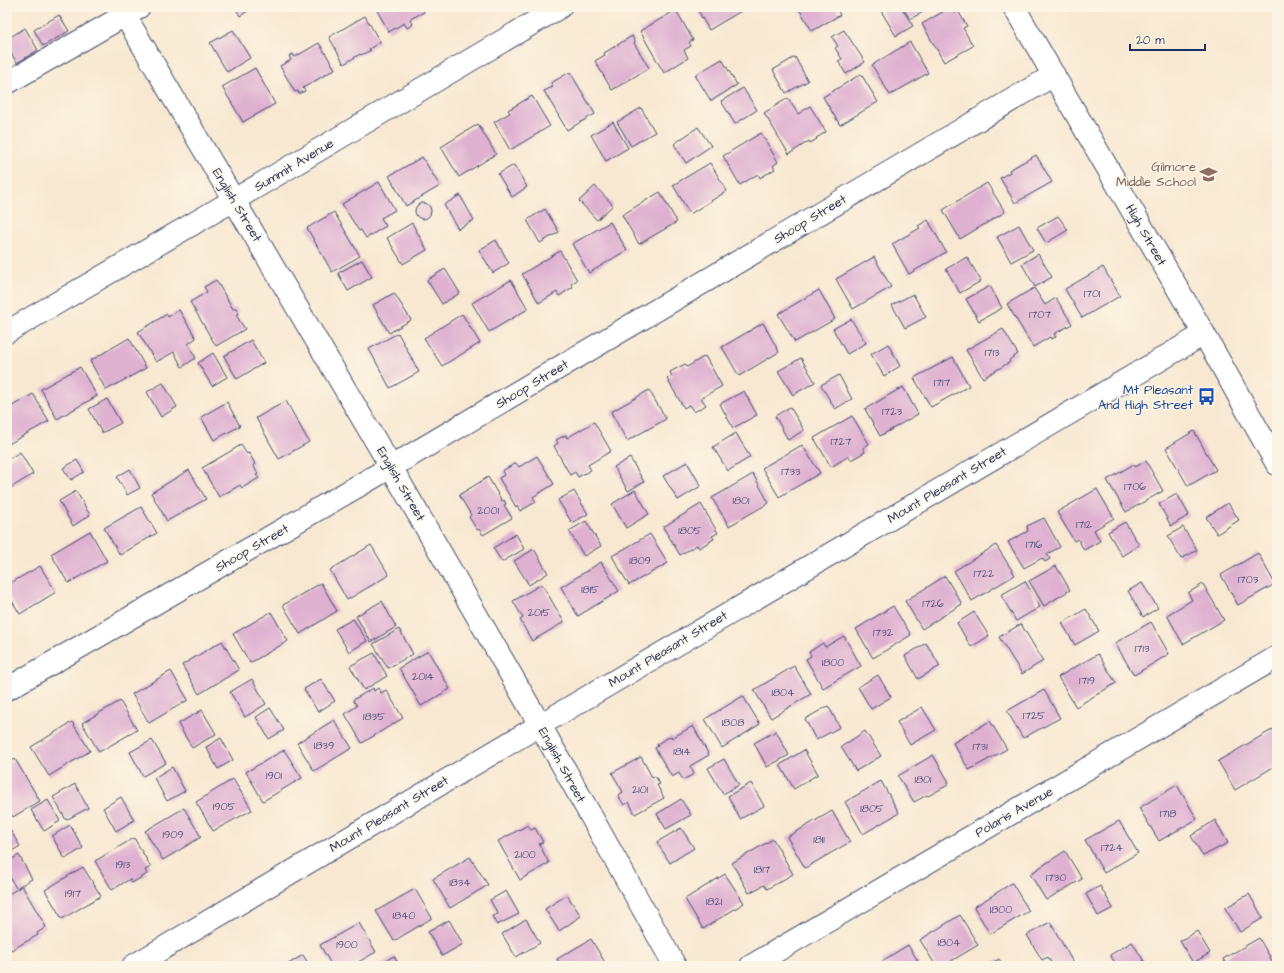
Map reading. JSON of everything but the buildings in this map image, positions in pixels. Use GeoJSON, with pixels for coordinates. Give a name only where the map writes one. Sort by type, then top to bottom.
{"type":"FeatureCollection","features":[{"type":"Feature","properties":{"kind":"street","name":"Summit Avenue"},"geometry":{"type":"LineString","coordinates":[[7,332],[234,200],[560,7]]}},
{"type":"Feature","properties":{"kind":"street","name":"High Street"},"geometry":{"type":"LineString","coordinates":[[1014,7],[1204,334],[1277,464]]}},
{"type":"Feature","properties":{"kind":"street","name":"English Street"},"geometry":{"type":"LineString","coordinates":[[128,10],[234,200],[540,725],[675,966]]}},
{"type":"Feature","properties":{"kind":"street"},"geometry":{"type":"LineString","coordinates":[[7,83],[128,10]]}},
{"type":"Feature","properties":{"kind":"street","name":"Shoop Street"},"geometry":{"type":"LineString","coordinates":[[7,689],[391,467],[1054,75]]}},
{"type":"Feature","properties":{"kind":"street","name":"Mount Pleasant Street"},"geometry":{"type":"LineString","coordinates":[[133,966],[1204,334]]}},
{"type":"Feature","properties":{"kind":"street","name":"Polaris Avenue"},"geometry":{"type":"LineString","coordinates":[[751,966],[1277,657]]}},
{"type":"Feature","properties":{"kind":"place","name":"Gilmore Middle School"},"geometry":{"type":"Point","coordinates":[1209,174]}},
{"type":"Feature","properties":{"kind":"place","name":"Mt Pleasant And High Street"},"geometry":{"type":"Point","coordinates":[1206,397]}}]}
